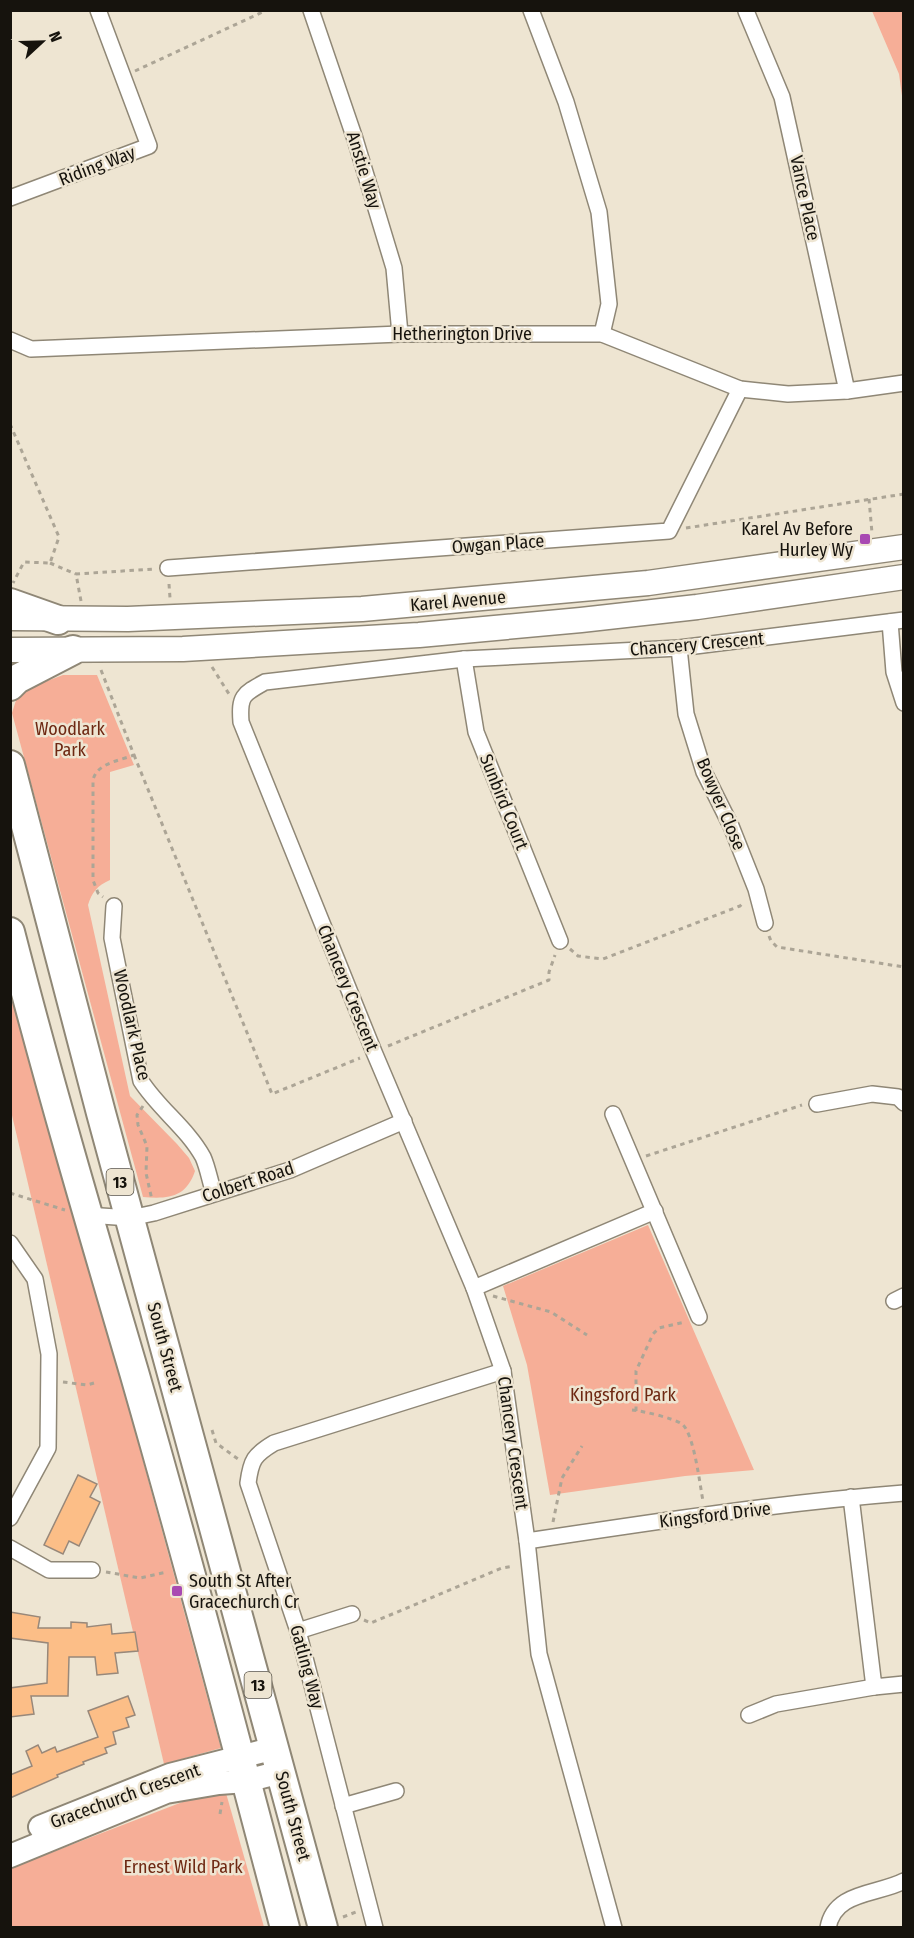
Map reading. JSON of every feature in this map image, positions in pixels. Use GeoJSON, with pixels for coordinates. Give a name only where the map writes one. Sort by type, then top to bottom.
{"type":"FeatureCollection","features":[{"type":"Feature","properties":{"kind":"highway"},"geometry":{"type":"LineString","coordinates":[[11,594],[58,620]]}},
{"type":"Feature","properties":{"kind":"highway"},"geometry":{"type":"LineString","coordinates":[[10,686],[17,679],[73,650]]}},
{"type":"Feature","properties":{"kind":"highway","name":"South Street"},"geometry":{"type":"LineString","coordinates":[[10,765],[32,852],[142,1216],[278,1760],[323,1928]]}},
{"type":"Feature","properties":{"kind":"highway","name":"South Street"},"geometry":{"type":"LineString","coordinates":[[10,932],[87,1215],[134,1374],[285,1928]]}},
{"type":"Feature","properties":{"kind":"main road","name":"Karel Avenue"},"geometry":{"type":"LineString","coordinates":[[10,618],[58,620],[171,618],[350,610],[510,597],[671,580],[903,547]]}},
{"type":"Feature","properties":{"kind":"main road","name":"Karel Avenue"},"geometry":{"type":"LineString","coordinates":[[10,650],[183,649],[419,635],[697,607],[903,577]]}},
{"type":"Feature","properties":{"kind":"street","name":"Riding Way"},"geometry":{"type":"LineString","coordinates":[[10,198],[148,146],[98,10]]}},
{"type":"Feature","properties":{"kind":"street","name":"Anstie Way"},"geometry":{"type":"LineString","coordinates":[[311,10],[355,139],[394,268],[400,334]]}},
{"type":"Feature","properties":{"kind":"street"},"geometry":{"type":"LineString","coordinates":[[531,10],[566,102],[599,212],[609,304],[602,334]]}},
{"type":"Feature","properties":{"kind":"street","name":"Vance Place"},"geometry":{"type":"LineString","coordinates":[[746,11],[782,97],[847,391]]}},
{"type":"Feature","properties":{"kind":"street","name":"Hetherington Drive"},"geometry":{"type":"LineString","coordinates":[[10,340],[31,349],[400,334],[602,334],[740,388],[788,394],[847,391],[903,383]]}},
{"type":"Feature","properties":{"kind":"street"},"geometry":{"type":"LineString","coordinates":[[669,531],[740,388]]}},
{"type":"Feature","properties":{"kind":"street","name":"Owgan Place"},"geometry":{"type":"LineString","coordinates":[[168,568],[669,531]]}},
{"type":"Feature","properties":{"kind":"street"},"geometry":{"type":"LineString","coordinates":[[897,621],[894,672],[903,703]]}},
{"type":"Feature","properties":{"kind":"street","name":"Chancery Crescent"},"geometry":{"type":"LineString","coordinates":[[614,1928],[539,1654],[530,1563],[503,1371],[474,1288],[374,1052],[241,722],[240,704],[246,693],[265,682],[464,659],[679,648],[897,621]]}},
{"type":"Feature","properties":{"kind":"street","name":"Bowyer Close"},"geometry":{"type":"LineString","coordinates":[[679,648],[686,714],[704,772],[731,826],[756,889],[765,923]]}},
{"type":"Feature","properties":{"kind":"street","name":"Sunbird Court"},"geometry":{"type":"LineString","coordinates":[[464,659],[476,732],[560,941]]}},
{"type":"Feature","properties":{"kind":"street","name":"Woodlark Place"},"geometry":{"type":"LineString","coordinates":[[114,906],[112,938],[141,1081],[204,1159],[214,1193]]}},
{"type":"Feature","properties":{"kind":"street"},"geometry":{"type":"LineString","coordinates":[[818,1104],[872,1094],[898,1097],[903,1103]]}},
{"type":"Feature","properties":{"kind":"street"},"geometry":{"type":"LineString","coordinates":[[613,1114],[699,1317]]}},
{"type":"Feature","properties":{"kind":"street","name":"Colbert Road"},"geometry":{"type":"LineString","coordinates":[[87,1215],[142,1216],[290,1170],[404,1121]]}},
{"type":"Feature","properties":{"kind":"street"},"geometry":{"type":"LineString","coordinates":[[474,1288],[655,1211]]}},
{"type":"Feature","properties":{"kind":"street"},"geometry":{"type":"LineString","coordinates":[[10,1243],[35,1280],[49,1354],[48,1448],[10,1518]]}},
{"type":"Feature","properties":{"kind":"street"},"geometry":{"type":"LineString","coordinates":[[250,1465],[257,1453],[273,1443],[503,1371]]}},
{"type":"Feature","properties":{"kind":"street","name":"Gatling Way"},"geometry":{"type":"LineString","coordinates":[[250,1465],[248,1483],[298,1631],[375,1928]]}},
{"type":"Feature","properties":{"kind":"street","name":"Kingsford Drive"},"geometry":{"type":"LineString","coordinates":[[527,1541],[851,1497],[903,1493]]}},
{"type":"Feature","properties":{"kind":"street"},"geometry":{"type":"LineString","coordinates":[[851,1497],[874,1687]]}},
{"type":"Feature","properties":{"kind":"street"},"geometry":{"type":"LineString","coordinates":[[10,1548],[49,1570],[92,1570]]}},
{"type":"Feature","properties":{"kind":"street"},"geometry":{"type":"LineString","coordinates":[[298,1631],[352,1614]]}},
{"type":"Feature","properties":{"kind":"street"},"geometry":{"type":"LineString","coordinates":[[749,1715],[776,1704],[903,1684]]}},
{"type":"Feature","properties":{"kind":"street","name":"Gracechurch Crescent"},"geometry":{"type":"LineString","coordinates":[[10,1839],[170,1775],[243,1769],[278,1760]]}},
{"type":"Feature","properties":{"kind":"street","name":"Gracechurch Crescent"},"geometry":{"type":"LineString","coordinates":[[10,1856],[166,1792],[219,1783],[243,1769]]}},
{"type":"Feature","properties":{"kind":"street"},"geometry":{"type":"LineString","coordinates":[[343,1806],[396,1791]]}},
{"type":"Feature","properties":{"kind":"street"},"geometry":{"type":"LineString","coordinates":[[828,1928],[830,1915],[845,1900],[903,1881]]}},
{"type":"Feature","properties":{"kind":"path"},"geometry":{"type":"LineString","coordinates":[[123,76],[267,10]]}},
{"type":"Feature","properties":{"kind":"path"},"geometry":{"type":"LineString","coordinates":[[10,424],[59,537],[50,563]]}},
{"type":"Feature","properties":{"kind":"path"},"geometry":{"type":"LineString","coordinates":[[669,531],[903,494]]}},
{"type":"Feature","properties":{"kind":"path"},"geometry":{"type":"LineString","coordinates":[[11,594],[24,562],[50,563],[76,574]]}},
{"type":"Feature","properties":{"kind":"path"},"geometry":{"type":"LineString","coordinates":[[168,568],[171,618]]}},
{"type":"Feature","properties":{"kind":"path"},"geometry":{"type":"LineString","coordinates":[[206,665],[211,667],[227,692],[240,704]]}},
{"type":"Feature","properties":{"kind":"path"},"geometry":{"type":"LineString","coordinates":[[112,669],[101,670],[272,1094],[549,980],[549,972],[560,941],[578,956],[603,959],[740,906],[756,889]]}},
{"type":"Feature","properties":{"kind":"path"},"geometry":{"type":"LineString","coordinates":[[114,906],[98,893],[93,880],[93,780],[94,774],[100,768],[134,755]]}},
{"type":"Feature","properties":{"kind":"path"},"geometry":{"type":"LineString","coordinates":[[765,923],[771,941],[777,947],[903,967]]}},
{"type":"Feature","properties":{"kind":"path"},"geometry":{"type":"LineString","coordinates":[[142,1216],[147,1146],[138,1125],[137,1114],[152,1097]]}},
{"type":"Feature","properties":{"kind":"path"},"geometry":{"type":"LineString","coordinates":[[633,1161],[795,1106],[818,1104]]}},
{"type":"Feature","properties":{"kind":"path"},"geometry":{"type":"LineString","coordinates":[[10,1193],[87,1215]]}},
{"type":"Feature","properties":{"kind":"path"},"geometry":{"type":"LineString","coordinates":[[474,1288],[514,1302],[551,1311],[587,1335]]}},
{"type":"Feature","properties":{"kind":"path"},"geometry":{"type":"LineString","coordinates":[[699,1317],[659,1329],[653,1334],[636,1371],[634,1410],[657,1415],[682,1425],[687,1431],[693,1448],[705,1516]]}},
{"type":"Feature","properties":{"kind":"path"},"geometry":{"type":"LineString","coordinates":[[49,1380],[87,1385],[94,1383]]}},
{"type":"Feature","properties":{"kind":"path"},"geometry":{"type":"LineString","coordinates":[[211,1429],[216,1443],[226,1452],[250,1465]]}},
{"type":"Feature","properties":{"kind":"path"},"geometry":{"type":"LineString","coordinates":[[555,1537],[552,1525],[562,1478],[582,1446]]}},
{"type":"Feature","properties":{"kind":"path"},"geometry":{"type":"LineString","coordinates":[[352,1614],[371,1623],[502,1568],[530,1563]]}},
{"type":"Feature","properties":{"kind":"path"},"geometry":{"type":"LineString","coordinates":[[220,1814],[223,1799]]}},
{"type":"Feature","properties":{"kind":"green space"},"geometry":{"type":"Polygon","coordinates":[[[872,11],[903,11],[903,103],[899,74],[872,11]]]}},
{"type":"Feature","properties":{"kind":"green space","name":"Woodlark Park"},"geometry":{"type":"Polygon","coordinates":[[[63,675],[97,675],[134,765],[110,772],[110,880],[96,890],[88,905],[130,1096],[177,1144],[189,1158],[195,1171],[187,1187],[168,1197],[143,1197],[12,713],[17,697],[26,689],[63,675]]]}},
{"type":"Feature","properties":{"kind":"green space"},"geometry":{"type":"Polygon","coordinates":[[[10,971],[221,1748],[164,1764],[11,1111],[10,971]]]}},
{"type":"Feature","properties":{"kind":"green space","name":"Kingsford Park"},"geometry":{"type":"Polygon","coordinates":[[[648,1225],[754,1470],[685,1476],[550,1495],[527,1365],[503,1286],[648,1225]]]}},
{"type":"Feature","properties":{"kind":"green space","name":"Ernest Wild Park"},"geometry":{"type":"Polygon","coordinates":[[[224,1786],[264,1927],[11,1928],[11,1868],[224,1786]]]}},
{"type":"Feature","properties":{"kind":"building"},"geometry":{"type":"Polygon","coordinates":[[[78,1475],[97,1484],[90,1497],[100,1502],[79,1546],[69,1541],[63,1554],[44,1545],[78,1475]]]}},
{"type":"Feature","properties":{"kind":"building"},"geometry":{"type":"Polygon","coordinates":[[[10,1612],[40,1617],[38,1628],[71,1628],[71,1622],[87,1623],[87,1627],[111,1624],[112,1634],[135,1632],[138,1651],[115,1653],[118,1673],[97,1675],[95,1657],[69,1657],[68,1696],[31,1696],[34,1714],[10,1717],[10,1688],[47,1683],[48,1643],[10,1638],[10,1612]]]}},
{"type":"Feature","properties":{"kind":"building"},"geometry":{"type":"Polygon","coordinates":[[[128,1696],[135,1715],[126,1718],[129,1727],[113,1732],[116,1744],[105,1748],[107,1753],[83,1762],[84,1764],[57,1775],[58,1777],[10,1798],[10,1775],[32,1766],[26,1751],[38,1745],[42,1753],[55,1747],[57,1752],[98,1737],[88,1711],[128,1696]]]}},
{"type":"Feature","properties":{"kind":"place","name":"Karel Av Before Hurley Wy"},"geometry":{"type":"Point","coordinates":[865,539]}},
{"type":"Feature","properties":{"kind":"place","name":"South St After Gracechurch Cr"},"geometry":{"type":"Point","coordinates":[177,1591]}}]}
